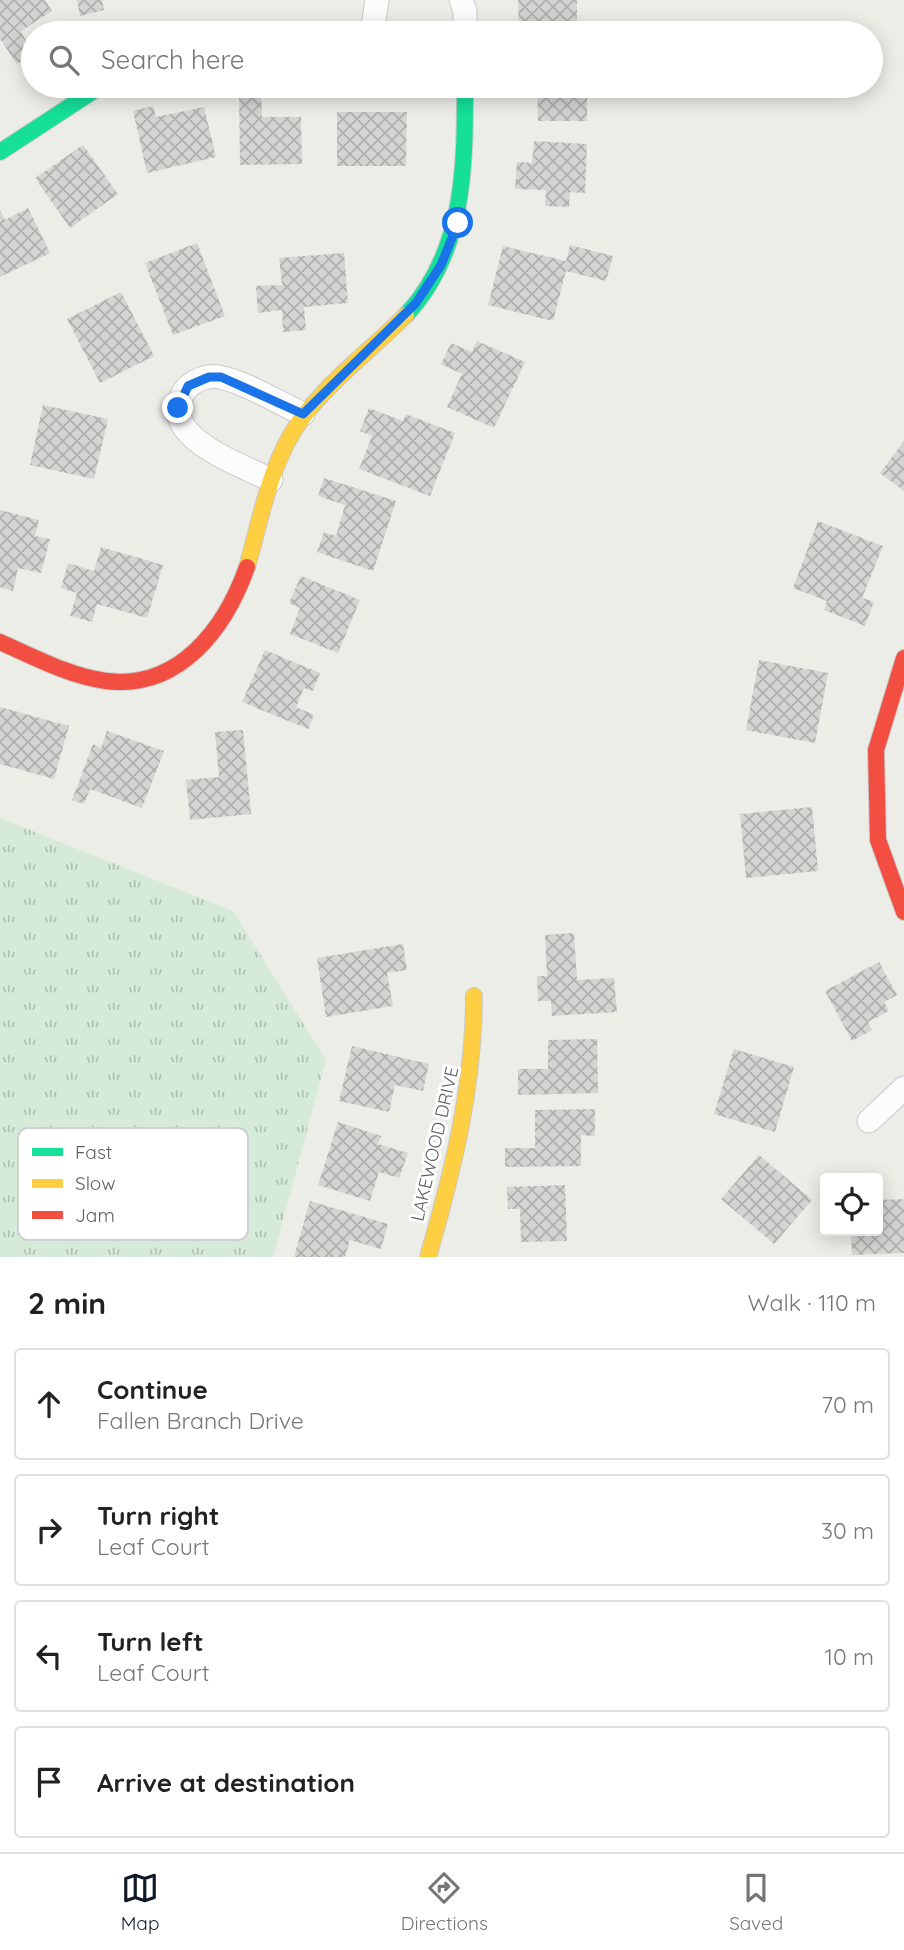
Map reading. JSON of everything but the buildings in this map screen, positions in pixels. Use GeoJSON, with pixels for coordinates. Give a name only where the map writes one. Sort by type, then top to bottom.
{"type":"FeatureCollection","features":[{"type":"Feature","properties":{"kind":"street"},"geometry":{"type":"LineString","coordinates":[[373,21],[376,0]]}},
{"type":"Feature","properties":{"kind":"street"},"geometry":{"type":"LineString","coordinates":[[461,0],[465,21]]}},
{"type":"Feature","properties":{"kind":"street"},"geometry":{"type":"LineString","coordinates":[[0,152],[83,98]]}},
{"type":"Feature","properties":{"kind":"street"},"geometry":{"type":"LineString","coordinates":[[0,642],[88,679],[123,682],[171,670],[203,648],[225,620],[239,590],[271,480],[285,445],[303,414],[416,303],[441,265],[458,223],[466,178],[465,98]]}},
{"type":"Feature","properties":{"kind":"street"},"geometry":{"type":"LineString","coordinates":[[271,480],[192,439],[179,419],[181,396],[198,380],[221,377],[303,414]]}},
{"type":"Feature","properties":{"kind":"street"},"geometry":{"type":"LineString","coordinates":[[904,658],[876,750],[878,840],[904,912]]}},
{"type":"Feature","properties":{"kind":"street","name":"LAKEWOOD DRIVE"},"geometry":{"type":"LineString","coordinates":[[428,1257],[467,1096],[475,1024],[474,996]]}},
{"type":"Feature","properties":{"kind":"street"},"geometry":{"type":"LineString","coordinates":[[869,1122],[904,1088]]}},
{"type":"Feature","properties":{"kind":"green space"},"geometry":{"type":"Polygon","coordinates":[[[0,818],[233,911],[326,1060],[273,1257],[0,1257],[0,818]]]}},
{"type":"Feature","properties":{"kind":"traffic: fast"},"geometry":{"type":"LineString","coordinates":[[0,152],[83,98]]}},
{"type":"Feature","properties":{"kind":"traffic: fast"},"geometry":{"type":"LineString","coordinates":[[406,315],[440,264],[451,236],[462,177],[465,98]]}},
{"type":"Feature","properties":{"kind":"traffic: slow"},"geometry":{"type":"LineString","coordinates":[[247,567],[267,491],[281,455],[300,421],[324,392],[406,315]]}},
{"type":"Feature","properties":{"kind":"traffic: slow"},"geometry":{"type":"LineString","coordinates":[[428,1257],[446,1193],[466,1095],[474,996]]}},
{"type":"Feature","properties":{"kind":"traffic: jam"},"geometry":{"type":"LineString","coordinates":[[0,642],[92,679],[132,681],[156,676],[196,651],[212,633],[238,590],[247,567]]}},
{"type":"Feature","properties":{"kind":"traffic: jam"},"geometry":{"type":"LineString","coordinates":[[904,658],[876,750],[878,840],[904,912]]}},
{"type":"Feature","properties":{"kind":"route"},"geometry":{"type":"LineString","coordinates":[[178,408],[181,396],[188,386],[209,377],[221,377],[303,414],[416,303],[441,265],[458,223]]}}]}
